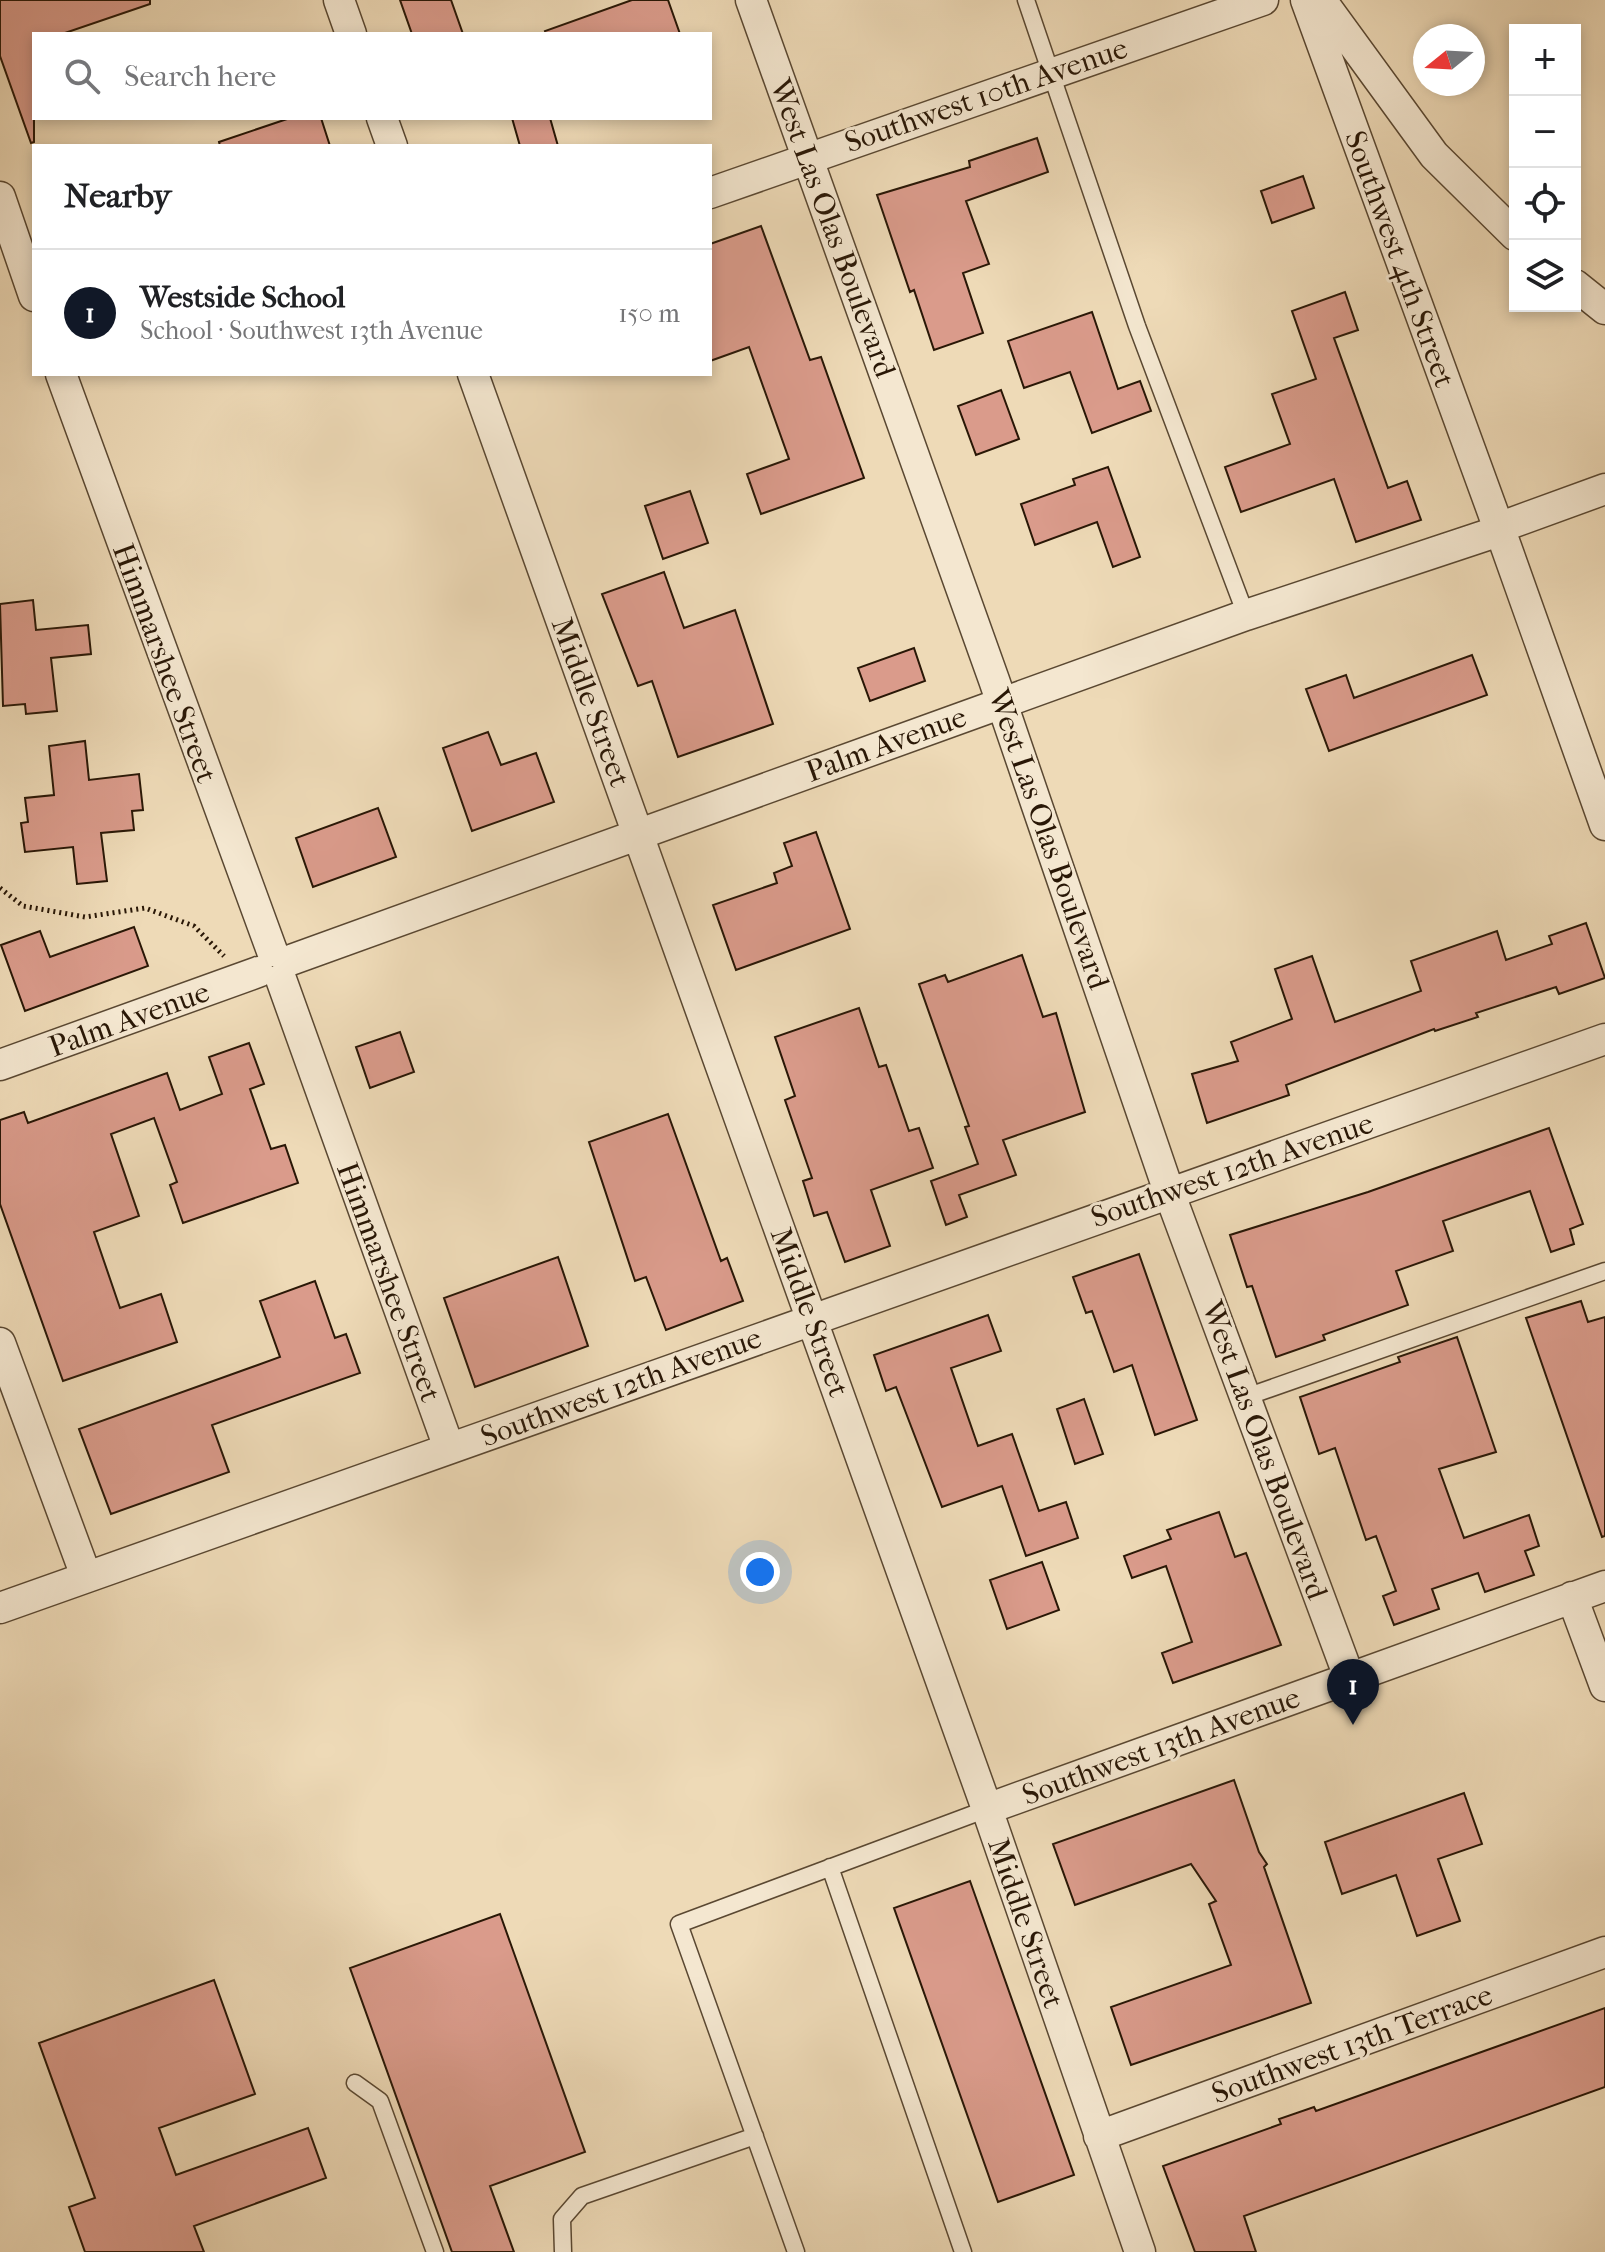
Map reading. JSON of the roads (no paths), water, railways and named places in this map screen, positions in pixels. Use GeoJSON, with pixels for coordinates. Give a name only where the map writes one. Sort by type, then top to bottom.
{"type":"FeatureCollection","features":[{"type":"Feature","properties":{"kind":"street"},"geometry":{"type":"LineString","coordinates":[[339,0],[350,32]]}},
{"type":"Feature","properties":{"kind":"street","name":"West Las Olas Boulevard"},"geometry":{"type":"LineString","coordinates":[[751,0],[1002,703],[1169,1192],[1349,1677]]}},
{"type":"Feature","properties":{"kind":"street","name":"Southwest 10th Avenue"},"geometry":{"type":"LineString","coordinates":[[712,192],[1263,0]]}},
{"type":"Feature","properties":{"kind":"street","name":"Southwest 4th Street"},"geometry":{"type":"LineString","coordinates":[[1306,0],[1605,825]]}},
{"type":"Feature","properties":{"kind":"street"},"geometry":{"type":"LineString","coordinates":[[1321,0],[1434,155],[1509,229]]}},
{"type":"Feature","properties":{"kind":"street"},"geometry":{"type":"LineString","coordinates":[[383,120],[391,144]]}},
{"type":"Feature","properties":{"kind":"street"},"geometry":{"type":"LineString","coordinates":[[0,197],[32,290]]}},
{"type":"Feature","properties":{"kind":"street"},"geometry":{"type":"LineString","coordinates":[[1581,290],[1605,309]]}},
{"type":"Feature","properties":{"kind":"street","name":"Himmarshee Street"},"geometry":{"type":"LineString","coordinates":[[62,376],[449,1448]]}},
{"type":"Feature","properties":{"kind":"street","name":"Middle Street"},"geometry":{"type":"LineString","coordinates":[[474,376],[813,1319],[1140,2252]]}},
{"type":"Feature","properties":{"kind":"street","name":"Palm Avenue"},"geometry":{"type":"LineString","coordinates":[[0,1065],[638,832],[1605,489]]}},
{"type":"Feature","properties":{"kind":"street","name":"Southwest 12th Avenue"},"geometry":{"type":"LineString","coordinates":[[0,1608],[1605,1039]]}},
{"type":"Feature","properties":{"kind":"street"},"geometry":{"type":"LineString","coordinates":[[0,1343],[86,1576]]}},
{"type":"Feature","properties":{"kind":"street","name":"Southwest 13th Avenue"},"geometry":{"type":"LineString","coordinates":[[987,1809],[1605,1586]]}},
{"type":"Feature","properties":{"kind":"street"},"geometry":{"type":"LineString","coordinates":[[1572,1597],[1605,1686]]}},
{"type":"Feature","properties":{"kind":"street","name":"Southwest 13th Terrace"},"geometry":{"type":"LineString","coordinates":[[1099,2136],[1605,1952]]}},
{"type":"Feature","properties":{"kind":"lane"},"geometry":{"type":"LineString","coordinates":[[1026,0],[1137,326],[1246,615]]}},
{"type":"Feature","properties":{"kind":"lane"},"geometry":{"type":"LineString","coordinates":[[1246,1397],[1605,1271]]}},
{"type":"Feature","properties":{"kind":"lane"},"geometry":{"type":"LineString","coordinates":[[796,2252],[679,1924],[987,1809]]}},
{"type":"Feature","properties":{"kind":"lane"},"geometry":{"type":"LineString","coordinates":[[830,1867],[963,2252]]}},
{"type":"Feature","properties":{"kind":"lane"},"geometry":{"type":"LineString","coordinates":[[355,2083],[380,2101],[435,2252]]}},
{"type":"Feature","properties":{"kind":"lane"},"geometry":{"type":"LineString","coordinates":[[563,2252],[562,2219],[582,2196],[755,2136]]}},
{"type":"Feature","properties":{"kind":"place","name":"Westside School"},"geometry":{"type":"Point","coordinates":[1353,1725]}}]}
